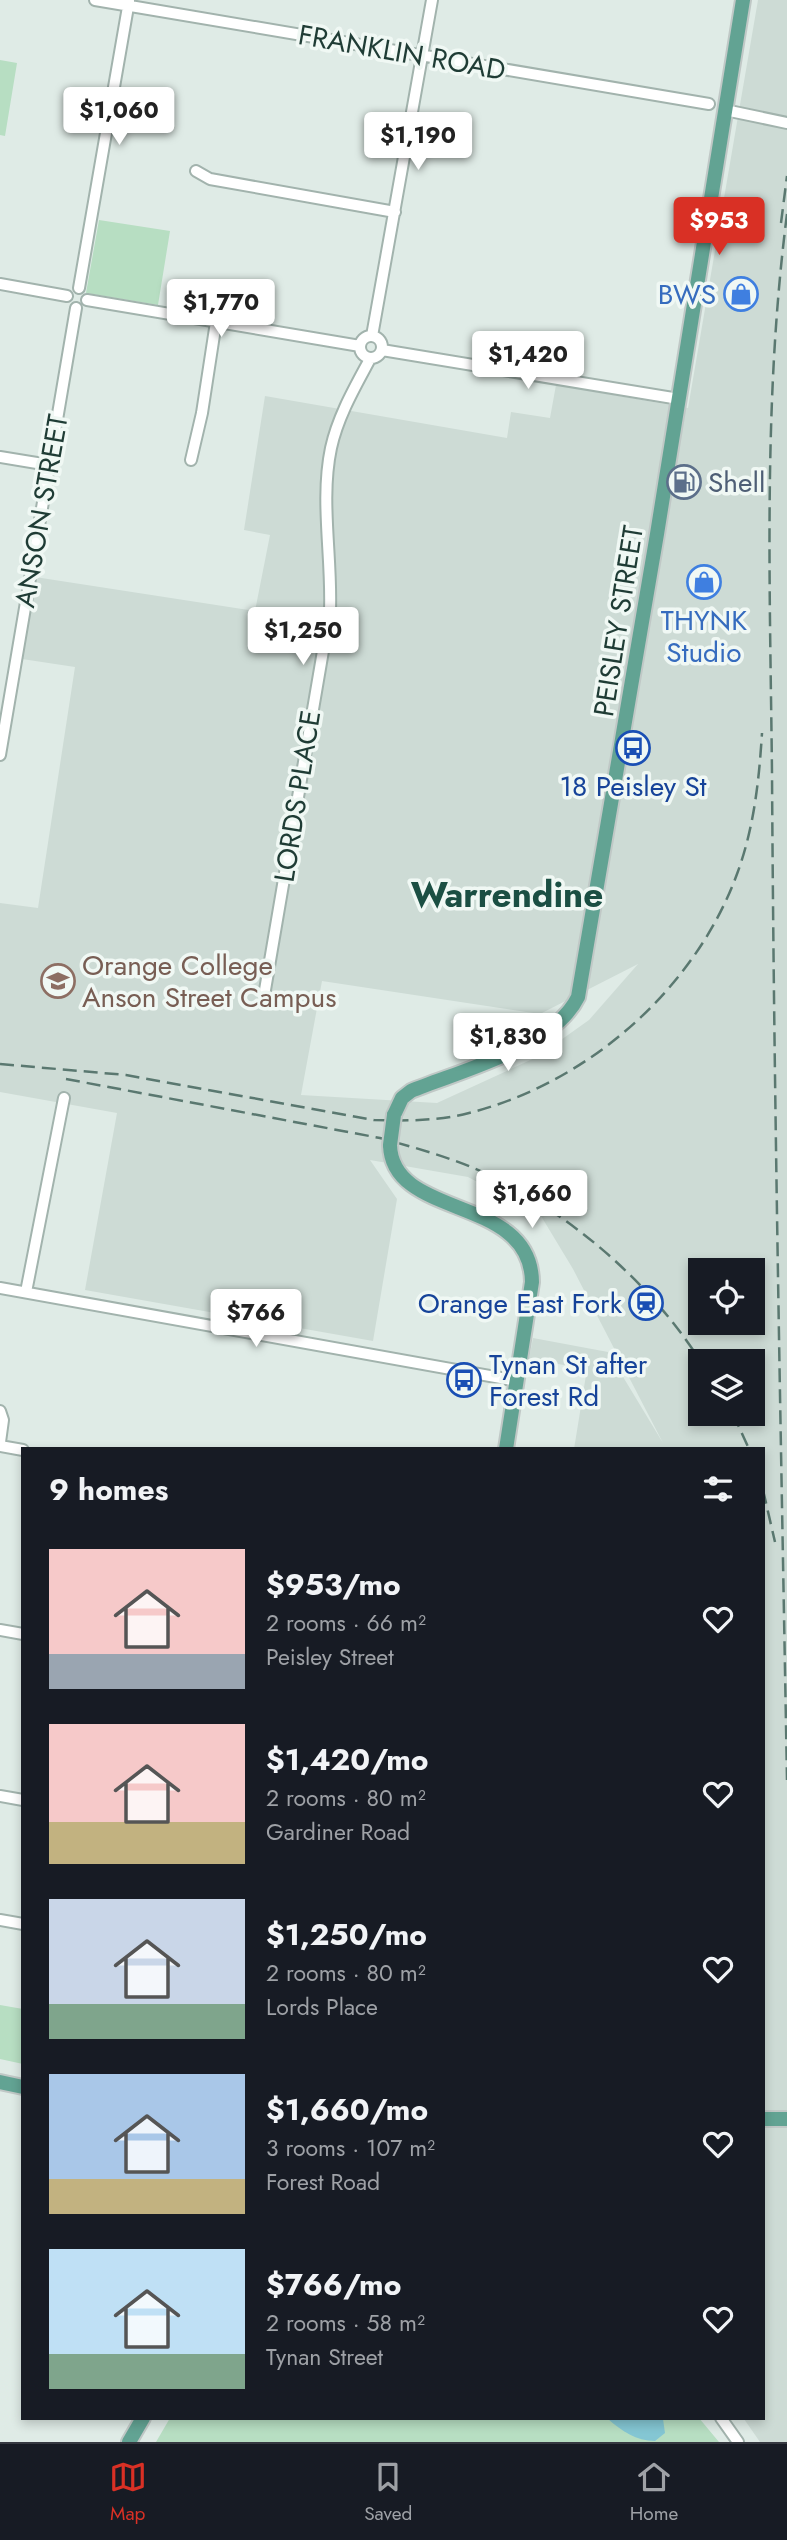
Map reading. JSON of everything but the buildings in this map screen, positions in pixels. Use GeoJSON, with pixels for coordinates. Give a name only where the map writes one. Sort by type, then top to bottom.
{"type":"FeatureCollection","features":[{"type":"Feature","properties":{"kind":"main road","name":"PEISLEY STREET"},"geometry":{"type":"LineString","coordinates":[[517,1381],[533,1282],[531,1262],[526,1250],[506,1230],[407,1181],[392,1163],[390,1145],[394,1115],[402,1098],[411,1091],[491,1062],[546,1030],[570,1011],[578,997],[743,0]]}},
{"type":"Feature","properties":{"kind":"main road"},"geometry":{"type":"LineString","coordinates":[[506,1447],[517,1381]]}},
{"type":"Feature","properties":{"kind":"main road"},"geometry":{"type":"LineString","coordinates":[[0,2082],[21,2087]]}},
{"type":"Feature","properties":{"kind":"main road"},"geometry":{"type":"LineString","coordinates":[[765,2119],[787,2119]]}},
{"type":"Feature","properties":{"kind":"main road"},"geometry":{"type":"LineString","coordinates":[[129,2442],[142,2420]]}},
{"type":"Feature","properties":{"kind":"street","name":"FRANKLIN ROAD"},"geometry":{"type":"LineString","coordinates":[[95,0],[128,3],[709,104]]}},
{"type":"Feature","properties":{"kind":"street"},"geometry":{"type":"LineString","coordinates":[[372,336],[432,0]]}},
{"type":"Feature","properties":{"kind":"street"},"geometry":{"type":"LineString","coordinates":[[79,288],[128,3]]}},
{"type":"Feature","properties":{"kind":"street"},"geometry":{"type":"LineString","coordinates":[[725,110],[784,122]]}},
{"type":"Feature","properties":{"kind":"street"},"geometry":{"type":"LineString","coordinates":[[196,171],[210,178],[395,212]]}},
{"type":"Feature","properties":{"kind":"street"},"geometry":{"type":"LineString","coordinates":[[0,285],[68,296]]}},
{"type":"Feature","properties":{"kind":"street"},"geometry":{"type":"LineString","coordinates":[[79,288],[86,293],[87,300],[83,306],[76,307],[69,303],[68,296],[72,290],[79,288]]}},
{"type":"Feature","properties":{"kind":"street"},"geometry":{"type":"LineString","coordinates":[[87,300],[360,346]]}},
{"type":"Feature","properties":{"kind":"street","name":"ANSON STREET"},"geometry":{"type":"LineString","coordinates":[[0,755],[76,307]]}},
{"type":"Feature","properties":{"kind":"street"},"geometry":{"type":"LineString","coordinates":[[191,460],[202,413],[216,322]]}},
{"type":"Feature","properties":{"kind":"street"},"geometry":{"type":"LineString","coordinates":[[372,336],[379,339],[382,350],[379,356],[370,359],[363,355],[360,346],[366,338],[372,336]]}},
{"type":"Feature","properties":{"kind":"street"},"geometry":{"type":"LineString","coordinates":[[382,350],[679,399]]}},
{"type":"Feature","properties":{"kind":"street","name":"LORDS PLACE"},"geometry":{"type":"LineString","coordinates":[[265,990],[330,610],[327,495],[331,448],[347,403],[370,359]]}},
{"type":"Feature","properties":{"kind":"street"},"geometry":{"type":"LineString","coordinates":[[0,457],[49,466]]}},
{"type":"Feature","properties":{"kind":"street"},"geometry":{"type":"LineString","coordinates":[[26,1292],[64,1098]]}},
{"type":"Feature","properties":{"kind":"street"},"geometry":{"type":"LineString","coordinates":[[0,1288],[517,1381]]}},
{"type":"Feature","properties":{"kind":"street"},"geometry":{"type":"LineString","coordinates":[[0,1411],[3,1419],[0,1444],[21,1449]]}},
{"type":"Feature","properties":{"kind":"street"},"geometry":{"type":"LineString","coordinates":[[0,1630],[21,1634]]}},
{"type":"Feature","properties":{"kind":"street"},"geometry":{"type":"LineString","coordinates":[[0,1796],[21,1800]]}},
{"type":"Feature","properties":{"kind":"street"},"geometry":{"type":"LineString","coordinates":[[0,1920],[21,1924]]}},
{"type":"Feature","properties":{"kind":"street"},"geometry":{"type":"LineString","coordinates":[[722,2420],[738,2442]]}},
{"type":"Feature","properties":{"kind":"shaded area"},"geometry":{"type":"Polygon","coordinates":[[[758,0],[787,0],[787,2442],[760,2442],[745,2420],[765,2420],[765,1447],[574,1447],[587,1369],[529,1359],[533,1338],[608,1352],[663,1443],[573,1269],[541,1216],[468,1177],[370,1160],[397,1199],[373,1341],[85,1290],[117,1113],[0,1092],[0,903],[38,908],[75,667],[22,659],[35,577],[255,611],[270,535],[244,530],[265,396],[507,438],[511,412],[550,418],[556,385],[688,408],[758,0]],[[638,964],[540,1014],[322,981],[301,1095],[437,1103],[537,1057],[589,1020],[638,964]]]}},
{"type":"Feature","properties":{"kind":"green space"},"geometry":{"type":"Polygon","coordinates":[[[0,60],[17,63],[5,136],[0,135],[0,60]]]}},
{"type":"Feature","properties":{"kind":"green space"},"geometry":{"type":"Polygon","coordinates":[[[99,220],[170,231],[158,305],[86,293],[99,220]]]}},
{"type":"Feature","properties":{"kind":"green space"},"geometry":{"type":"Polygon","coordinates":[[[0,2005],[21,2009],[21,2064],[0,2059],[0,2005]]]}},
{"type":"Feature","properties":{"kind":"green space"},"geometry":{"type":"Polygon","coordinates":[[[169,2420],[701,2420],[719,2442],[156,2442],[169,2420]]]}},
{"type":"Feature","properties":{"kind":"water"},"geometry":{"type":"Polygon","coordinates":[[[609,2420],[663,2420],[665,2433],[655,2441],[635,2437],[609,2420]]]}},
{"type":"Feature","properties":{"kind":"railway"},"geometry":{"type":"LineString","coordinates":[[781,223],[787,176]]}},
{"type":"Feature","properties":{"kind":"railway"},"geometry":{"type":"LineString","coordinates":[[787,214],[774,354],[770,493],[776,1150],[787,1780]]}},
{"type":"Feature","properties":{"kind":"railway"},"geometry":{"type":"LineString","coordinates":[[0,1064],[126,1075],[374,1120],[446,1118],[513,1099],[555,1079],[595,1055],[632,1025],[665,992],[694,956],[718,916],[743,857],[755,804],[762,733]]}},
{"type":"Feature","properties":{"kind":"railway"},"geometry":{"type":"LineString","coordinates":[[66,1079],[380,1138],[448,1158],[487,1174],[549,1209],[607,1253],[658,1305],[692,1349]]}},
{"type":"Feature","properties":{"kind":"railway"},"geometry":{"type":"LineString","coordinates":[[738,1426],[748,1447]]}},
{"type":"Feature","properties":{"kind":"railway"},"geometry":{"type":"LineString","coordinates":[[765,1499],[775,1542]]}},
{"type":"Feature","properties":{"kind":"place","name":"BWS"},"geometry":{"type":"Point","coordinates":[741,294]}},
{"type":"Feature","properties":{"kind":"place","name":"Shell"},"geometry":{"type":"Point","coordinates":[684,482]}},
{"type":"Feature","properties":{"kind":"place","name":"THYNK Studio"},"geometry":{"type":"Point","coordinates":[704,582]}},
{"type":"Feature","properties":{"kind":"place","name":"18 Peisley St"},"geometry":{"type":"Point","coordinates":[633,748]}},
{"type":"Feature","properties":{"kind":"place","name":"Orange College Anson Street Campus"},"geometry":{"type":"Point","coordinates":[58,981]}},
{"type":"Feature","properties":{"kind":"place","name":"Orange East Fork"},"geometry":{"type":"Point","coordinates":[646,1303]}},
{"type":"Feature","properties":{"kind":"place","name":"Tynan St after Forest Rd"},"geometry":{"type":"Point","coordinates":[464,1380]}},
{"type":"Feature","properties":{"kind":"district","name":"Warrendine"},"geometry":{"type":"Point","coordinates":[507,895]}}]}
